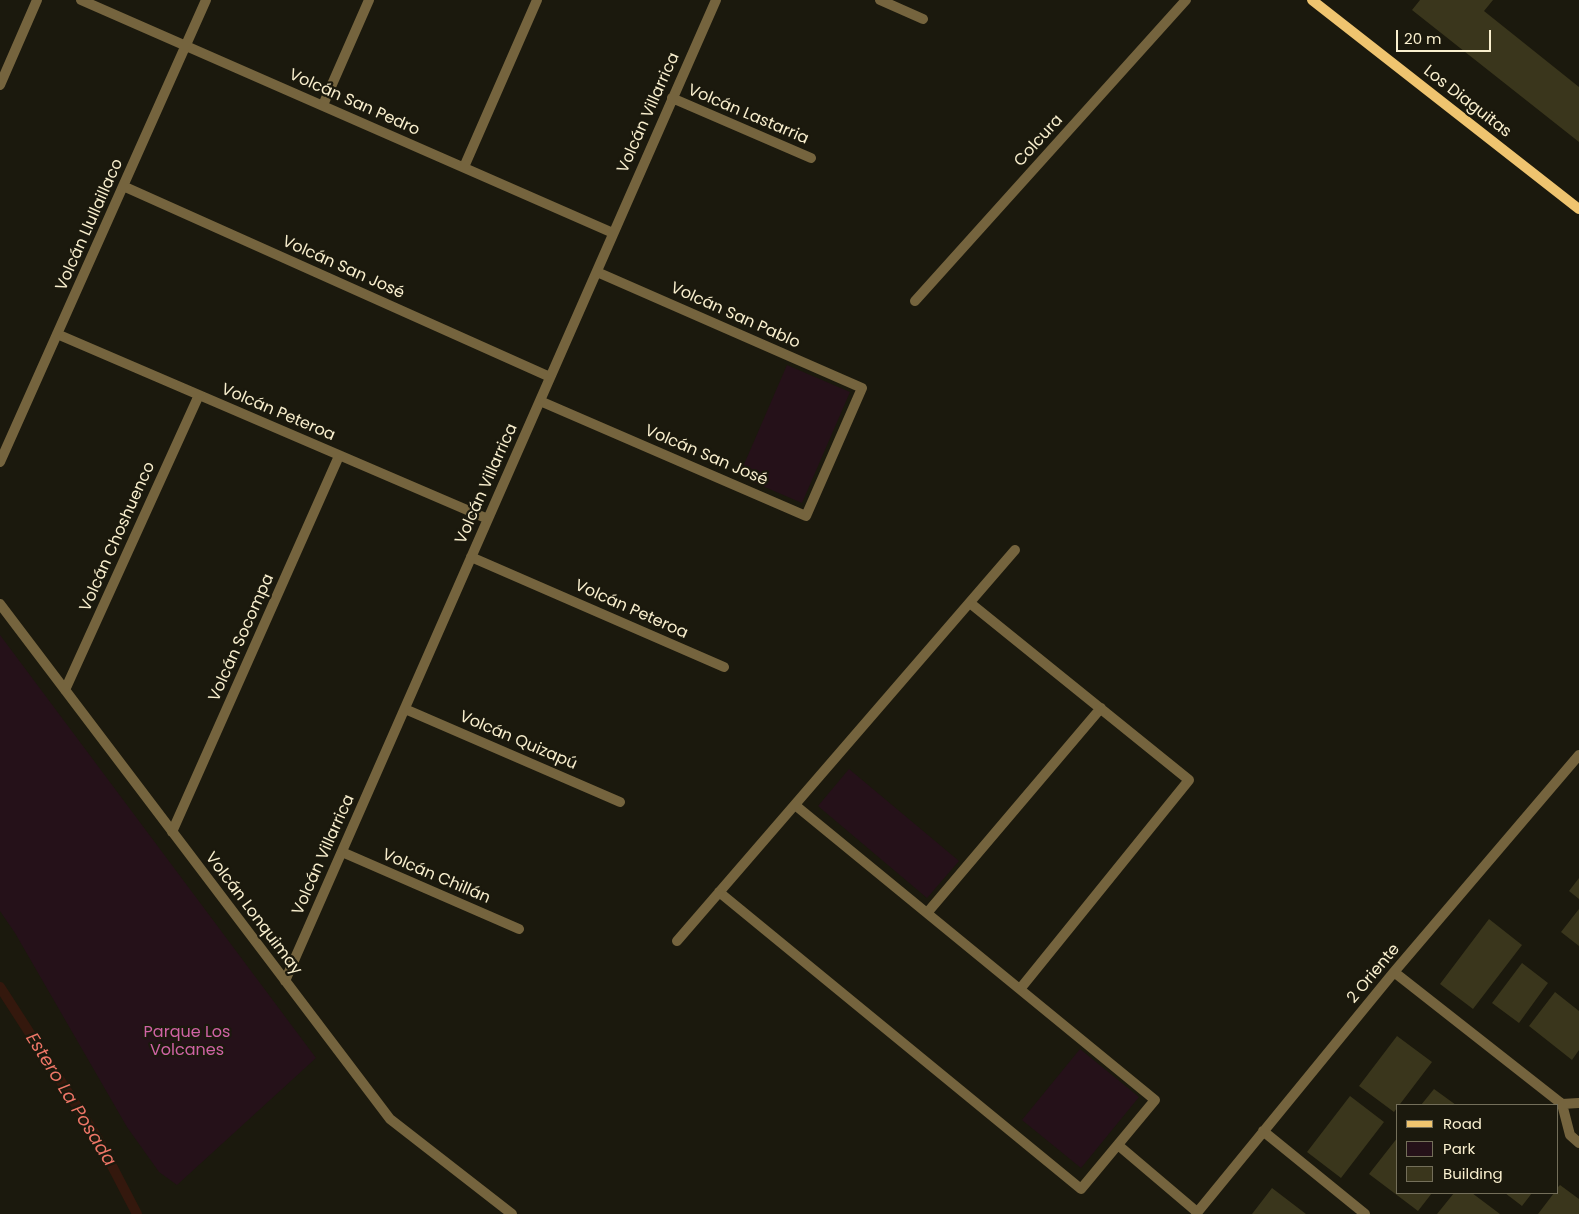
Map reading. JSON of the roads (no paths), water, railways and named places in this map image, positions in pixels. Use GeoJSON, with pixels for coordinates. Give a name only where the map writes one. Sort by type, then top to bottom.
{"type":"FeatureCollection","features":[{"type":"Feature","properties":{"kind":"street"},"geometry":{"type":"LineString","coordinates":[[0,85],[37,0]]}},
{"type":"Feature","properties":{"kind":"street","name":"Volcán San Pedro"},"geometry":{"type":"LineString","coordinates":[[82,0],[614,233]]}},
{"type":"Feature","properties":{"kind":"street","name":"Volcán Llullaillaco"},"geometry":{"type":"LineString","coordinates":[[0,462],[206,0]]}},
{"type":"Feature","properties":{"kind":"street"},"geometry":{"type":"LineString","coordinates":[[322,105],[368,0]]}},
{"type":"Feature","properties":{"kind":"street"},"geometry":{"type":"LineString","coordinates":[[464,168],[537,0]]}},
{"type":"Feature","properties":{"kind":"street","name":"Volcán Villarrica"},"geometry":{"type":"LineString","coordinates":[[285,981],[716,0]]}},
{"type":"Feature","properties":{"kind":"street"},"geometry":{"type":"LineString","coordinates":[[880,0],[923,18]]}},
{"type":"Feature","properties":{"kind":"street","name":"Colcura"},"geometry":{"type":"LineString","coordinates":[[915,301],[1186,0]]}},
{"type":"Feature","properties":{"kind":"street","name":"Los Diaguitas"},"geometry":{"type":"LineString","coordinates":[[1312,0],[1579,209]]}},
{"type":"Feature","properties":{"kind":"street","name":"Volcán Lastarria"},"geometry":{"type":"LineString","coordinates":[[672,98],[811,158]]}},
{"type":"Feature","properties":{"kind":"street","name":"Volcán San José"},"geometry":{"type":"LineString","coordinates":[[123,186],[550,377]]}},
{"type":"Feature","properties":{"kind":"street","name":"Volcán San Pablo"},"geometry":{"type":"LineString","coordinates":[[597,272],[862,388],[806,516]]}},
{"type":"Feature","properties":{"kind":"street","name":"Volcán Peteroa"},"geometry":{"type":"LineString","coordinates":[[57,334],[488,519]]}},
{"type":"Feature","properties":{"kind":"street","name":"Volcán Choshuenco"},"geometry":{"type":"LineString","coordinates":[[65,690],[198,395]]}},
{"type":"Feature","properties":{"kind":"street","name":"Volcán San José"},"geometry":{"type":"LineString","coordinates":[[540,401],[806,516]]}},
{"type":"Feature","properties":{"kind":"street","name":"Volcán Socompa"},"geometry":{"type":"LineString","coordinates":[[172,832],[339,456]]}},
{"type":"Feature","properties":{"kind":"street"},"geometry":{"type":"LineString","coordinates":[[676,941],[1015,550]]}},
{"type":"Feature","properties":{"kind":"street","name":"Volcán Peteroa"},"geometry":{"type":"LineString","coordinates":[[471,557],[724,667]]}},
{"type":"Feature","properties":{"kind":"street"},"geometry":{"type":"LineString","coordinates":[[970,603],[1189,780],[1020,989]]}},
{"type":"Feature","properties":{"kind":"street","name":"Volcán Lonquimay"},"geometry":{"type":"LineString","coordinates":[[0,604],[390,1119],[512,1214]]}},
{"type":"Feature","properties":{"kind":"street"},"geometry":{"type":"LineString","coordinates":[[927,913],[1101,708]]}},
{"type":"Feature","properties":{"kind":"street","name":"Volcán Quizapú"},"geometry":{"type":"LineString","coordinates":[[405,709],[620,802]]}},
{"type":"Feature","properties":{"kind":"street","name":"2 Oriente"},"geometry":{"type":"LineString","coordinates":[[1196,1213],[1394,972],[1579,755]]}},
{"type":"Feature","properties":{"kind":"street"},"geometry":{"type":"LineString","coordinates":[[719,892],[1081,1189],[1155,1100],[795,805]]}},
{"type":"Feature","properties":{"kind":"street","name":"Volcán Chillán"},"geometry":{"type":"LineString","coordinates":[[342,852],[519,929]]}},
{"type":"Feature","properties":{"kind":"street"},"geometry":{"type":"LineString","coordinates":[[1394,972],[1562,1104],[1570,1135],[1579,1143]]}},
{"type":"Feature","properties":{"kind":"street"},"geometry":{"type":"LineString","coordinates":[[1562,1104],[1579,1103]]}},
{"type":"Feature","properties":{"kind":"street"},"geometry":{"type":"LineString","coordinates":[[1263,1132],[1365,1214]]}},
{"type":"Feature","properties":{"kind":"street"},"geometry":{"type":"LineString","coordinates":[[1118,1144],[1196,1213]]}},
{"type":"Feature","properties":{"kind":"waterway","name":"Estero La Posada"},"geometry":{"type":"LineString","coordinates":[[0,987],[98,1139],[137,1214]]}},
{"type":"Feature","properties":{"kind":"park label","name":"Parque Los Volcanes"},"geometry":{"type":"Point","coordinates":[187,1042]}}]}
